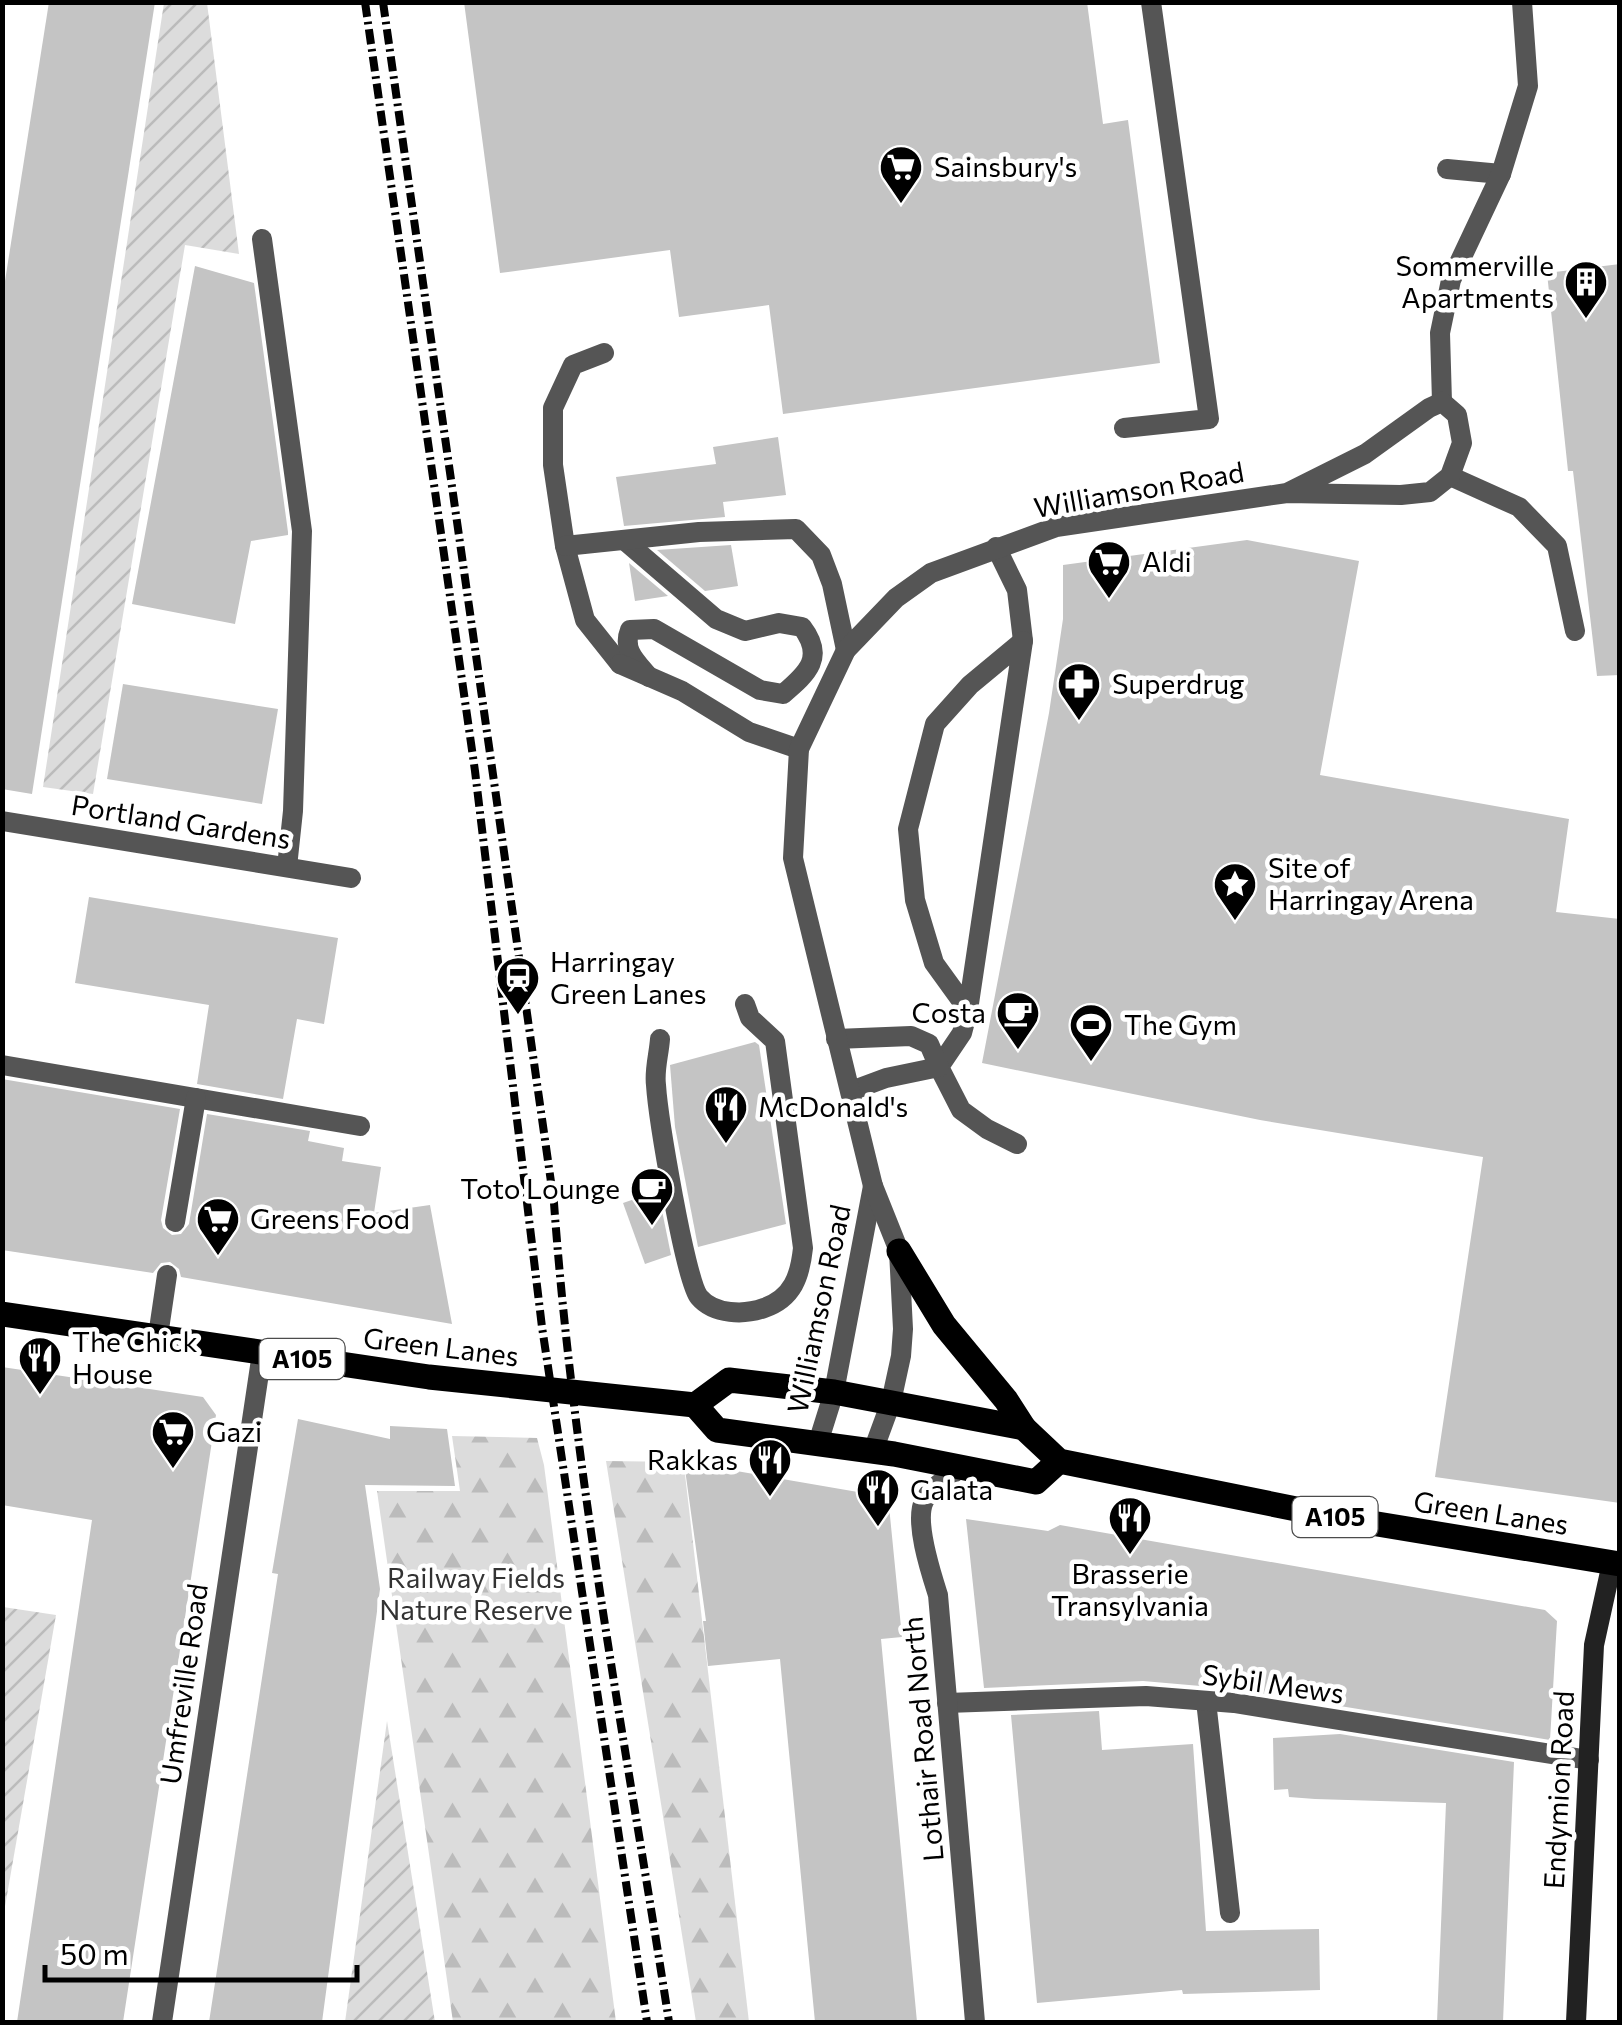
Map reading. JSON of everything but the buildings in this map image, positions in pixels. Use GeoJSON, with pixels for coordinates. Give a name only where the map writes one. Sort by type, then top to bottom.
{"type":"FeatureCollection","features":[{"type":"Feature","properties":{"kind":"main road"},"geometry":{"type":"LineString","coordinates":[[899,1250],[944,1325],[1024,1428],[1059,1460]]}},
{"type":"Feature","properties":{"kind":"main road","name":"Green Lanes"},"geometry":{"type":"LineString","coordinates":[[2,1314],[429,1377],[696,1405],[717,1430],[818,1442],[1036,1482],[1059,1460],[1341,1518],[1616,1563]]}},
{"type":"Feature","properties":{"kind":"main road"},"geometry":{"type":"LineString","coordinates":[[696,1405],[729,1380],[834,1392],[1024,1428]]}},
{"type":"Feature","properties":{"kind":"main road","name":"Endymion Road"},"geometry":{"type":"LineString","coordinates":[[1576,2022],[1594,1646],[1616,1563]]}},
{"type":"Feature","properties":{"kind":"street"},"geometry":{"type":"LineString","coordinates":[[1124,428],[1209,419],[1151,2]]}},
{"type":"Feature","properties":{"kind":"street"},"geometry":{"type":"LineString","coordinates":[[1522,2],[1528,86],[1501,174],[1451,280],[1440,333],[1442,402],[1457,415],[1462,443],[1450,476],[1519,507],[1557,546],[1574,632]]}},
{"type":"Feature","properties":{"kind":"street"},"geometry":{"type":"LineString","coordinates":[[1446,169],[1501,174]]}},
{"type":"Feature","properties":{"kind":"street"},"geometry":{"type":"LineString","coordinates":[[262,239],[302,531],[294,810],[287,867]]}},
{"type":"Feature","properties":{"kind":"street"},"geometry":{"type":"LineString","coordinates":[[604,353],[574,366],[553,408],[553,465],[565,546],[585,620],[620,664],[682,691],[749,732],[799,749]]}},
{"type":"Feature","properties":{"kind":"street","name":"Williamson Road"},"geometry":{"type":"LineString","coordinates":[[1287,493],[1365,454],[1442,402]]}},
{"type":"Feature","properties":{"kind":"street","name":"Williamson Road"},"geometry":{"type":"LineString","coordinates":[[872,1451],[891,1402],[903,1328],[899,1250],[872,1186],[792,858],[799,749],[846,650],[896,598],[932,573],[1056,527],[1287,493],[1401,496],[1430,492],[1450,476]]}},
{"type":"Feature","properties":{"kind":"street"},"geometry":{"type":"LineString","coordinates":[[565,546],[699,532],[796,529],[820,555],[832,584],[846,650]]}},
{"type":"Feature","properties":{"kind":"street"},"geometry":{"type":"LineString","coordinates":[[624,540],[716,619],[745,630],[780,623],[802,626],[812,640],[813,660],[804,676],[784,694],[760,690],[654,629],[630,630],[626,642],[630,654],[649,677]]}},
{"type":"Feature","properties":{"kind":"street"},"geometry":{"type":"LineString","coordinates":[[850,1091],[886,1078],[939,1067],[962,1033],[1023,641],[1017,590],[996,547]]}},
{"type":"Feature","properties":{"kind":"street"},"geometry":{"type":"LineString","coordinates":[[968,1010],[934,963],[915,900],[908,829],[935,724],[970,685],[1023,641]]}},
{"type":"Feature","properties":{"kind":"street","name":"Portland Gardens"},"geometry":{"type":"LineString","coordinates":[[2,822],[351,878]]}},
{"type":"Feature","properties":{"kind":"street"},"geometry":{"type":"LineString","coordinates":[[660,1039],[655,1082],[686,1264],[698,1296],[714,1308],[744,1313],[764,1308],[782,1300],[793,1287],[803,1248],[775,1041],[750,1018],[745,1004]]}},
{"type":"Feature","properties":{"kind":"street"},"geometry":{"type":"LineString","coordinates":[[836,1039],[912,1036],[930,1044],[961,1110],[1018,1144]]}},
{"type":"Feature","properties":{"kind":"street"},"geometry":{"type":"LineString","coordinates":[[2,1064],[360,1126]]}},
{"type":"Feature","properties":{"kind":"street"},"geometry":{"type":"LineString","coordinates":[[175,1222],[196,1098]]}},
{"type":"Feature","properties":{"kind":"street","name":"Williamson Road"},"geometry":{"type":"LineString","coordinates":[[818,1442],[834,1392],[872,1186]]}},
{"type":"Feature","properties":{"kind":"street"},"geometry":{"type":"LineString","coordinates":[[158,1336],[167,1275]]}},
{"type":"Feature","properties":{"kind":"street","name":"Umfreville Road"},"geometry":{"type":"LineString","coordinates":[[162,2022],[262,1353]]}},
{"type":"Feature","properties":{"kind":"street","name":"Lothair Road North"},"geometry":{"type":"LineString","coordinates":[[960,1468],[926,1497],[921,1510],[927,1562],[938,1596],[975,2022]]}},
{"type":"Feature","properties":{"kind":"street","name":"Sybil Mews"},"geometry":{"type":"LineString","coordinates":[[947,1703],[1146,1696],[1234,1703],[1588,1760]]}},
{"type":"Feature","properties":{"kind":"street"},"geometry":{"type":"LineString","coordinates":[[1206,1701],[1230,1914]]}},
{"type":"Feature","properties":{"kind":"green space"},"geometry":{"type":"Polygon","coordinates":[[[164,3],[207,3],[239,254],[185,245],[93,794],[43,787],[164,3]]]}},
{"type":"Feature","properties":{"kind":"green space","name":"Railway Fields Nature Reserve"},"geometry":{"type":"Polygon","coordinates":[[[452,1436],[537,1438],[544,1465],[616,2022],[453,2022],[377,1491],[460,1491],[452,1436]]]}},
{"type":"Feature","properties":{"kind":"green space"},"geometry":{"type":"Polygon","coordinates":[[[606,1461],[683,1462],[749,2022],[696,2022],[606,1461]]]}},
{"type":"Feature","properties":{"kind":"green space"},"geometry":{"type":"Polygon","coordinates":[[[2,1607],[56,1615],[3,1918],[2,1607]]]}},
{"type":"Feature","properties":{"kind":"green space"},"geometry":{"type":"Polygon","coordinates":[[[387,1721],[435,2022],[345,2022],[387,1721]]]}},
{"type":"Feature","properties":{"kind":"railway"},"geometry":{"type":"LineString","coordinates":[[365,2],[475,771],[542,1327],[647,2022]]}},
{"type":"Feature","properties":{"kind":"railway"},"geometry":{"type":"LineString","coordinates":[[383,2],[554,1203],[588,1511],[669,2022]]}},
{"type":"Feature","properties":{"kind":"place","name":"Sainsbury's"},"geometry":{"type":"Point","coordinates":[901,205]}},
{"type":"Feature","properties":{"kind":"place","name":"Sommerville Apartments"},"geometry":{"type":"Point","coordinates":[1586,320]}},
{"type":"Feature","properties":{"kind":"place","name":"Aldi"},"geometry":{"type":"Point","coordinates":[1109,600]}},
{"type":"Feature","properties":{"kind":"place","name":"Superdrug"},"geometry":{"type":"Point","coordinates":[1079,722]}},
{"type":"Feature","properties":{"kind":"place","name":"Site of Harringay Arena"},"geometry":{"type":"Point","coordinates":[1235,922]}},
{"type":"Feature","properties":{"kind":"place","name":"Harringay Green Lanes"},"geometry":{"type":"Point","coordinates":[518,1016]}},
{"type":"Feature","properties":{"kind":"place","name":"Costa"},"geometry":{"type":"Point","coordinates":[1018,1051]}},
{"type":"Feature","properties":{"kind":"place","name":"The Gym"},"geometry":{"type":"Point","coordinates":[1091,1063]}},
{"type":"Feature","properties":{"kind":"place","name":"McDonald's"},"geometry":{"type":"Point","coordinates":[726,1145]}},
{"type":"Feature","properties":{"kind":"place","name":"Toto Lounge"},"geometry":{"type":"Point","coordinates":[652,1227]}},
{"type":"Feature","properties":{"kind":"place","name":"Greens Food"},"geometry":{"type":"Point","coordinates":[218,1257]}},
{"type":"Feature","properties":{"kind":"place","name":"The Chick House"},"geometry":{"type":"Point","coordinates":[40,1396]}},
{"type":"Feature","properties":{"kind":"place","name":"Gazi"},"geometry":{"type":"Point","coordinates":[173,1470]}},
{"type":"Feature","properties":{"kind":"place","name":"Rakkas"},"geometry":{"type":"Point","coordinates":[770,1498]}},
{"type":"Feature","properties":{"kind":"place","name":"Galata"},"geometry":{"type":"Point","coordinates":[878,1528]}},
{"type":"Feature","properties":{"kind":"place","name":"Brasserie Transylvania"},"geometry":{"type":"Point","coordinates":[1130,1556]}}]}
